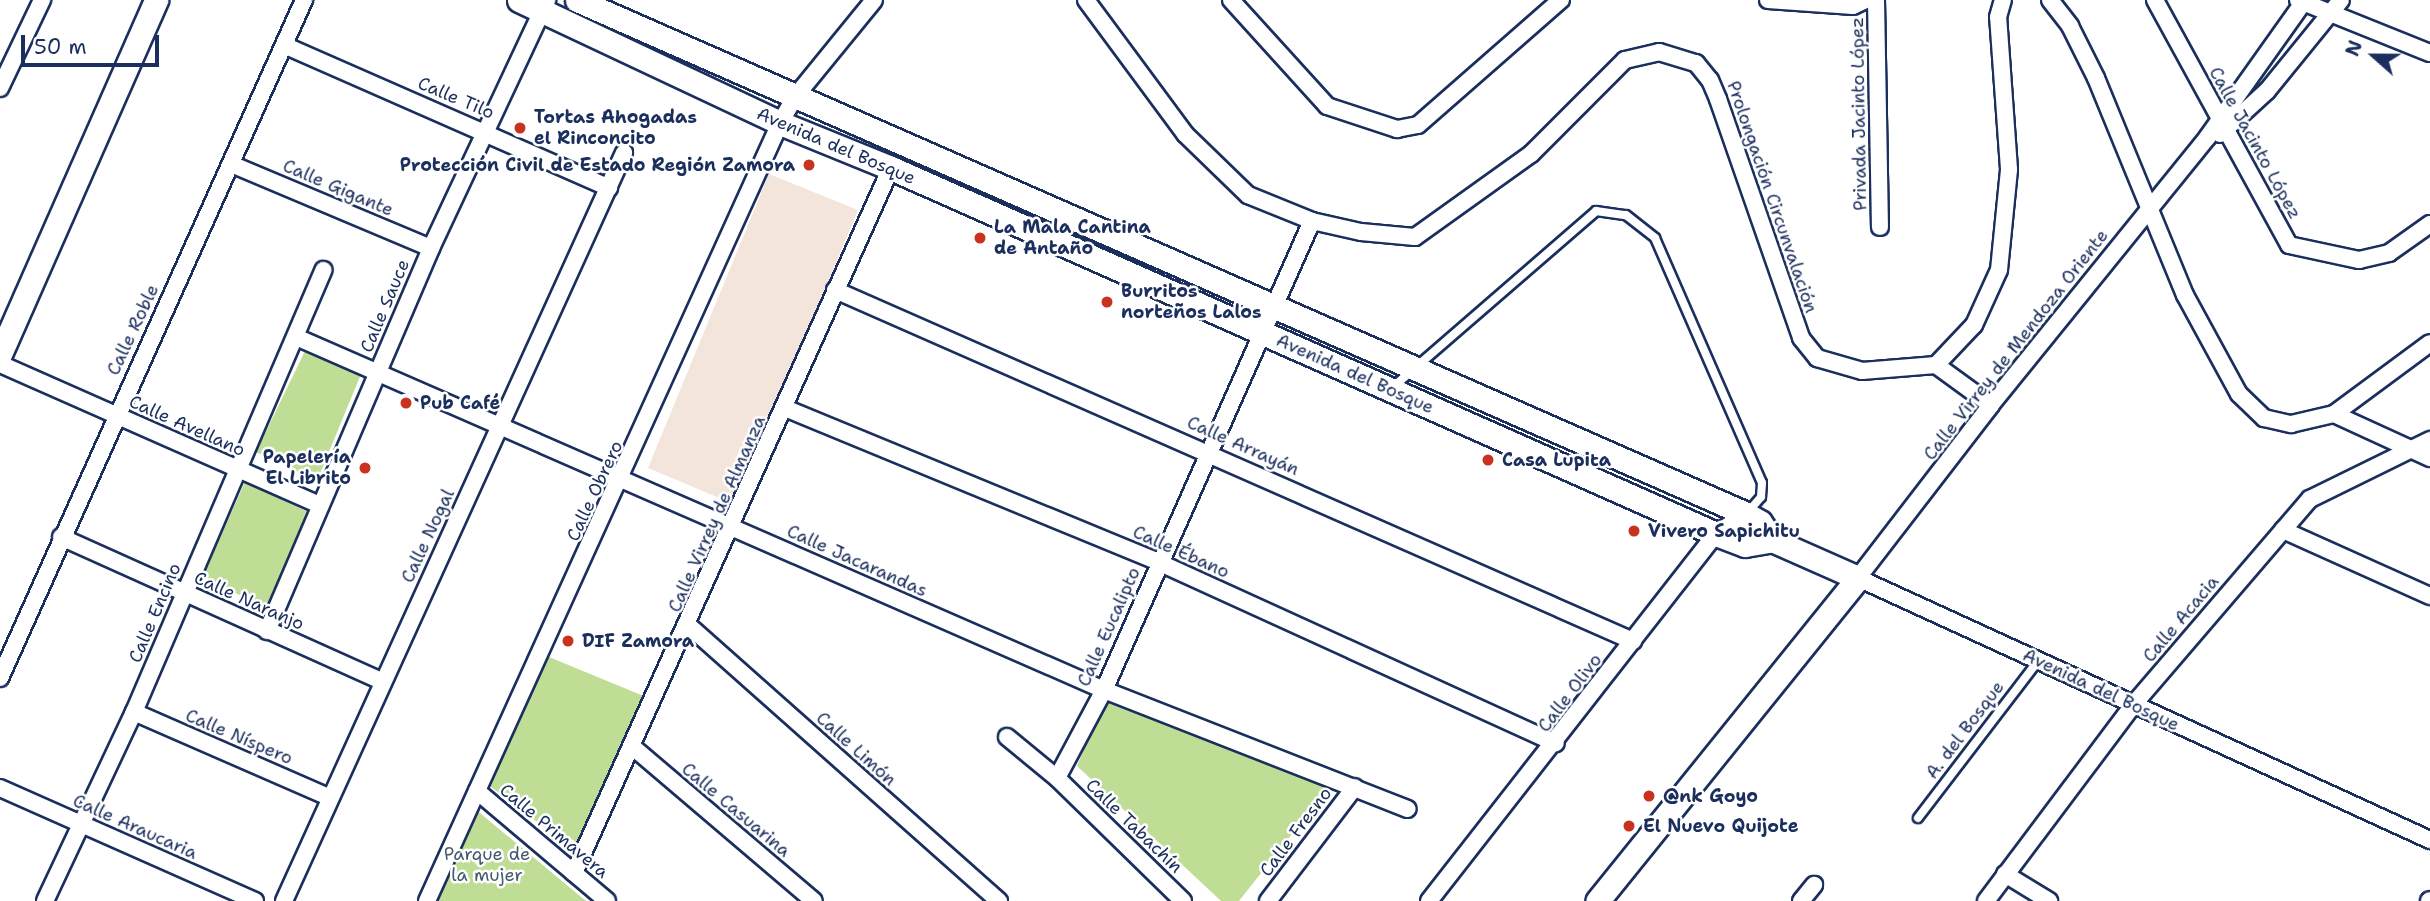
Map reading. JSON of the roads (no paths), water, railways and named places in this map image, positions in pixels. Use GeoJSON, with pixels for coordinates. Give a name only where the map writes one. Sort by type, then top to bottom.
{"type":"FeatureCollection","features":[{"type":"Feature","properties":{"kind":"street"},"geometry":{"type":"LineString","coordinates":[[0,88],[42,0]]}},
{"type":"Feature","properties":{"kind":"street"},"geometry":{"type":"LineString","coordinates":[[0,354],[156,0]]}},
{"type":"Feature","properties":{"kind":"street","name":"Calle Roble"},"geometry":{"type":"LineString","coordinates":[[0,677],[115,415],[286,46],[304,0]]}},
{"type":"Feature","properties":{"kind":"street","name":"Avenida del Bosque"},"geometry":{"type":"LineString","coordinates":[[519,0],[544,5],[780,124],[891,168],[1716,534],[1745,545],[1772,540]]}},
{"type":"Feature","properties":{"kind":"street","name":"Avenida del Bosque"},"geometry":{"type":"LineString","coordinates":[[577,0],[1746,514],[1760,522],[1772,540],[2430,840]]}},
{"type":"Feature","properties":{"kind":"street","name":"Calle Obrero"},"geometry":{"type":"LineString","coordinates":[[427,901],[622,480],[780,124],[796,97],[874,0]]}},
{"type":"Feature","properties":{"kind":"street","name":"Prolongación Circunvalación"},"geometry":{"type":"LineString","coordinates":[[1086,0],[1185,134],[1248,195],[1312,221],[1361,232],[1415,237],[1531,154],[1625,60],[1659,52],[1696,63],[1710,80],[1776,275],[1808,350],[1817,358],[1862,371],[1936,365]]}},
{"type":"Feature","properties":{"kind":"street"},"geometry":{"type":"LineString","coordinates":[[1231,0],[1327,106],[1397,129],[1418,125],[1561,0]]}},
{"type":"Feature","properties":{"kind":"street"},"geometry":{"type":"LineString","coordinates":[[1768,0],[1853,6],[1866,0]]}},
{"type":"Feature","properties":{"kind":"street","name":"Privada Jacinto López"},"geometry":{"type":"LineString","coordinates":[[1876,0],[1880,227]]}},
{"type":"Feature","properties":{"kind":"street"},"geometry":{"type":"LineString","coordinates":[[1991,405],[1936,365],[1973,326],[1999,270],[2009,169],[1998,17],[2003,0]]}},
{"type":"Feature","properties":{"kind":"street"},"geometry":{"type":"LineString","coordinates":[[2050,0],[2070,26],[2096,78],[2185,295],[2239,394],[2264,418],[2291,424],[2334,414],[2430,343]]}},
{"type":"Feature","properties":{"kind":"street","name":"Calle Jacinto López"},"geometry":{"type":"LineString","coordinates":[[2155,0],[2289,245],[2359,260],[2389,253],[2430,224]]}},
{"type":"Feature","properties":{"kind":"street","name":"Calle Virrey de Mendoza Oriente"},"geometry":{"type":"LineString","coordinates":[[1858,578],[1991,405],[2207,138],[2267,91],[2341,0]]}},
{"type":"Feature","properties":{"kind":"street"},"geometry":{"type":"LineString","coordinates":[[2223,125],[2302,1],[2330,15],[2430,52]]}},
{"type":"Feature","properties":{"kind":"street","name":"Calle Sauce"},"geometry":{"type":"LineString","coordinates":[[267,631],[431,248],[544,5]]}},
{"type":"Feature","properties":{"kind":"street","name":"Calle Tilo"},"geometry":{"type":"LineString","coordinates":[[286,46],[609,188]]}},
{"type":"Feature","properties":{"kind":"street","name":"Calle Nogal"},"geometry":{"type":"LineString","coordinates":[[284,901],[624,153]]}},
{"type":"Feature","properties":{"kind":"street","name":"Calle Gigante"},"geometry":{"type":"LineString","coordinates":[[231,164],[431,248]]}},
{"type":"Feature","properties":{"kind":"street","name":"Calle Virrey de Almanza"},"geometry":{"type":"LineString","coordinates":[[574,873],[634,748],[891,168]]}},
{"type":"Feature","properties":{"kind":"street","name":"Calle Eucalipto"},"geometry":{"type":"LineString","coordinates":[[1057,778],[1104,690],[1158,562],[1210,453],[1312,221]]}},
{"type":"Feature","properties":{"kind":"street","name":"Calle Encino"},"geometry":{"type":"LineString","coordinates":[[45,901],[134,712],[323,270]]}},
{"type":"Feature","properties":{"kind":"street","name":"Calle Arrayán"},"geometry":{"type":"LineString","coordinates":[[835,290],[1633,640]]}},
{"type":"Feature","properties":{"kind":"street","name":"Calle Jacarandas"},"geometry":{"type":"LineString","coordinates":[[296,337],[1104,690],[1408,809]]}},
{"type":"Feature","properties":{"kind":"street","name":"Calle Avellano"},"geometry":{"type":"LineString","coordinates":[[0,363],[320,505]]}},
{"type":"Feature","properties":{"kind":"street","name":"Calle Ébano"},"geometry":{"type":"LineString","coordinates":[[785,408],[1158,562],[1556,743]]}},
{"type":"Feature","properties":{"kind":"street"},"geometry":{"type":"LineString","coordinates":[[2334,414],[2430,458]]}},
{"type":"Feature","properties":{"kind":"street","name":"Calle Acacia"},"geometry":{"type":"LineString","coordinates":[[1986,901],[2134,704],[2310,499],[2430,440]]}},
{"type":"Feature","properties":{"kind":"street","name":"Calle Olivo"},"geometry":{"type":"LineString","coordinates":[[1429,901],[1556,743],[1716,534],[1746,514]]}},
{"type":"Feature","properties":{"kind":"street"},"geometry":{"type":"LineString","coordinates":[[2283,530],[2430,596]]}},
{"type":"Feature","properties":{"kind":"street","name":"Calle Naranjo"},"geometry":{"type":"LineString","coordinates":[[61,537],[383,682]]}},
{"type":"Feature","properties":{"kind":"street"},"geometry":{"type":"LineString","coordinates":[[1597,901],[1858,578]]}},
{"type":"Feature","properties":{"kind":"street","name":"Calle Limón"},"geometry":{"type":"LineString","coordinates":[[688,625],[999,901]]}},
{"type":"Feature","properties":{"kind":"street","name":"Calle Níspero"},"geometry":{"type":"LineString","coordinates":[[134,712],[329,797]]}},
{"type":"Feature","properties":{"kind":"street","name":"Calle Tabachín"},"geometry":{"type":"LineString","coordinates":[[1007,737],[1057,778],[1184,901]]}},
{"type":"Feature","properties":{"kind":"street","name":"Calle Casuarina"},"geometry":{"type":"LineString","coordinates":[[634,748],[811,900]]}},
{"type":"Feature","properties":{"kind":"street","name":"Calle Fresno"},"geometry":{"type":"LineString","coordinates":[[1268,901],[1355,787]]}},
{"type":"Feature","properties":{"kind":"street","name":"Calle Araucaria"},"geometry":{"type":"LineString","coordinates":[[0,788],[255,901]]}},
{"type":"Feature","properties":{"kind":"street","name":"Calle Primavera"},"geometry":{"type":"LineString","coordinates":[[477,791],[607,901]]}},
{"type":"Feature","properties":{"kind":"street"},"geometry":{"type":"LineString","coordinates":[[2005,874],[2049,901]]}},
{"type":"Feature","properties":{"kind":"street"},"geometry":{"type":"LineString","coordinates":[[1801,901],[1814,885]]}},
{"type":"Feature","properties":{"kind":"lane"},"geometry":{"type":"LineString","coordinates":[[1391,390],[1411,368],[1596,211],[1626,215],[1655,238],[1762,483],[1761,497],[1746,514]]}},
{"type":"Feature","properties":{"kind":"lane","name":"A. del Bosque"},"geometry":{"type":"LineString","coordinates":[[1918,818],[2038,661]]}},
{"type":"Feature","properties":{"kind":"place","name":"Tortas Ahogadas el Rinconcito"},"geometry":{"type":"Point","coordinates":[520,128]}},
{"type":"Feature","properties":{"kind":"place","name":"Protección Civil de Estado Región Zamora"},"geometry":{"type":"Point","coordinates":[809,165]}},
{"type":"Feature","properties":{"kind":"place","name":"La Mala Cantina de Antaño"},"geometry":{"type":"Point","coordinates":[980,238]}},
{"type":"Feature","properties":{"kind":"place","name":"Burritos norteños Lalos"},"geometry":{"type":"Point","coordinates":[1107,302]}},
{"type":"Feature","properties":{"kind":"place","name":"Pub Café"},"geometry":{"type":"Point","coordinates":[406,403]}},
{"type":"Feature","properties":{"kind":"place","name":"Casa Lupita"},"geometry":{"type":"Point","coordinates":[1488,460]}},
{"type":"Feature","properties":{"kind":"place","name":"Papelería El Librito"},"geometry":{"type":"Point","coordinates":[365,468]}},
{"type":"Feature","properties":{"kind":"place","name":"Vivero Sapichitu"},"geometry":{"type":"Point","coordinates":[1634,531]}},
{"type":"Feature","properties":{"kind":"place","name":"DIF Zamora"},"geometry":{"type":"Point","coordinates":[568,641]}},
{"type":"Feature","properties":{"kind":"place","name":"@nk Goyo"},"geometry":{"type":"Point","coordinates":[1649,796]}},
{"type":"Feature","properties":{"kind":"place","name":"El Nuevo Quijote"},"geometry":{"type":"Point","coordinates":[1629,826]}},
{"type":"Feature","properties":{"kind":"park label","name":"Parque de la mujer"},"geometry":{"type":"Point","coordinates":[487,865]}}]}
